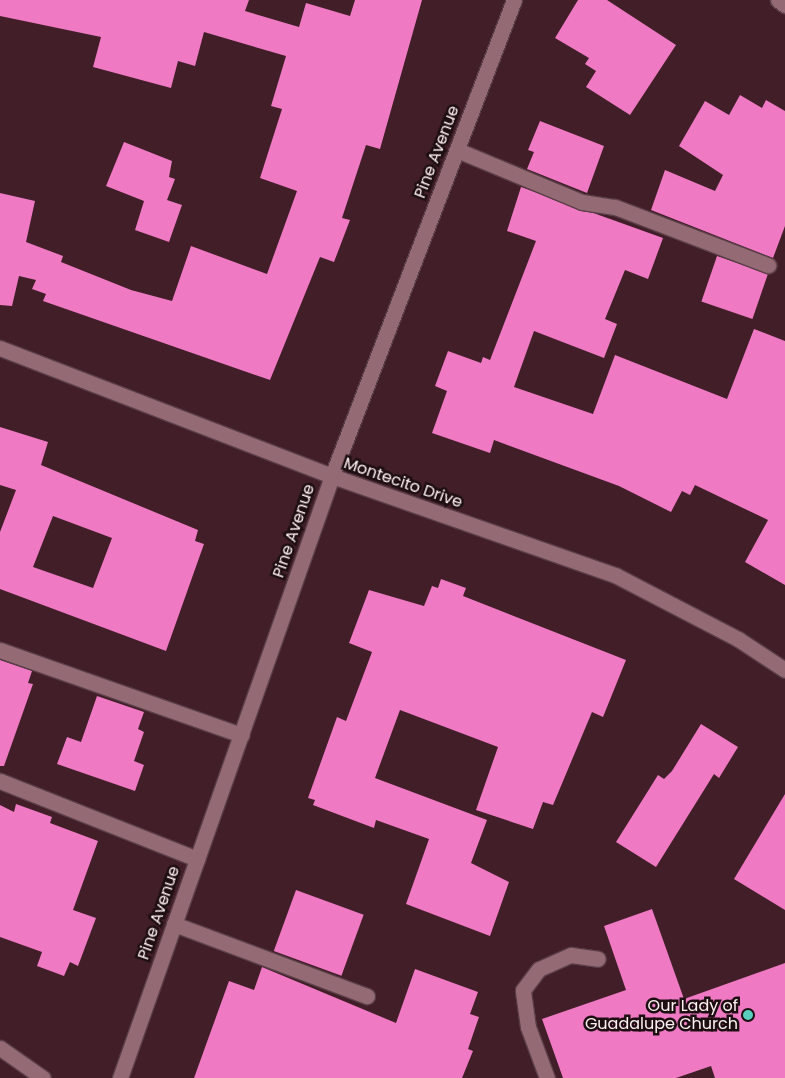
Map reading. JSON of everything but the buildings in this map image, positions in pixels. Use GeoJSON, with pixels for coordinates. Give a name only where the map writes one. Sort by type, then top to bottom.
{"type":"FeatureCollection","features":[{"type":"Feature","properties":{"kind":"street","name":"Pine Avenue"},"geometry":{"type":"LineString","coordinates":[[120,1078],[332,476],[514,0]]}},
{"type":"Feature","properties":{"kind":"street"},"geometry":{"type":"LineString","coordinates":[[778,0],[785,5]]}},
{"type":"Feature","properties":{"kind":"street"},"geometry":{"type":"LineString","coordinates":[[457,150],[582,202],[615,207],[768,266]]}},
{"type":"Feature","properties":{"kind":"street","name":"Montecito Drive"},"geometry":{"type":"LineString","coordinates":[[0,348],[332,476],[615,575],[738,639],[785,670]]}},
{"type":"Feature","properties":{"kind":"street"},"geometry":{"type":"LineString","coordinates":[[0,650],[241,734]]}},
{"type":"Feature","properties":{"kind":"street"},"geometry":{"type":"LineString","coordinates":[[0,781],[197,859]]}},
{"type":"Feature","properties":{"kind":"street"},"geometry":{"type":"LineString","coordinates":[[174,924],[368,996]]}},
{"type":"Feature","properties":{"kind":"street"},"geometry":{"type":"LineString","coordinates":[[547,1078],[528,1026],[523,990],[539,969],[572,955],[598,959]]}},
{"type":"Feature","properties":{"kind":"street"},"geometry":{"type":"LineString","coordinates":[[0,1048],[43,1078]]}},
{"type":"Feature","properties":{"kind":"place","name":"Our Lady of Guadalupe Church"},"geometry":{"type":"Point","coordinates":[748,1015]}}]}
